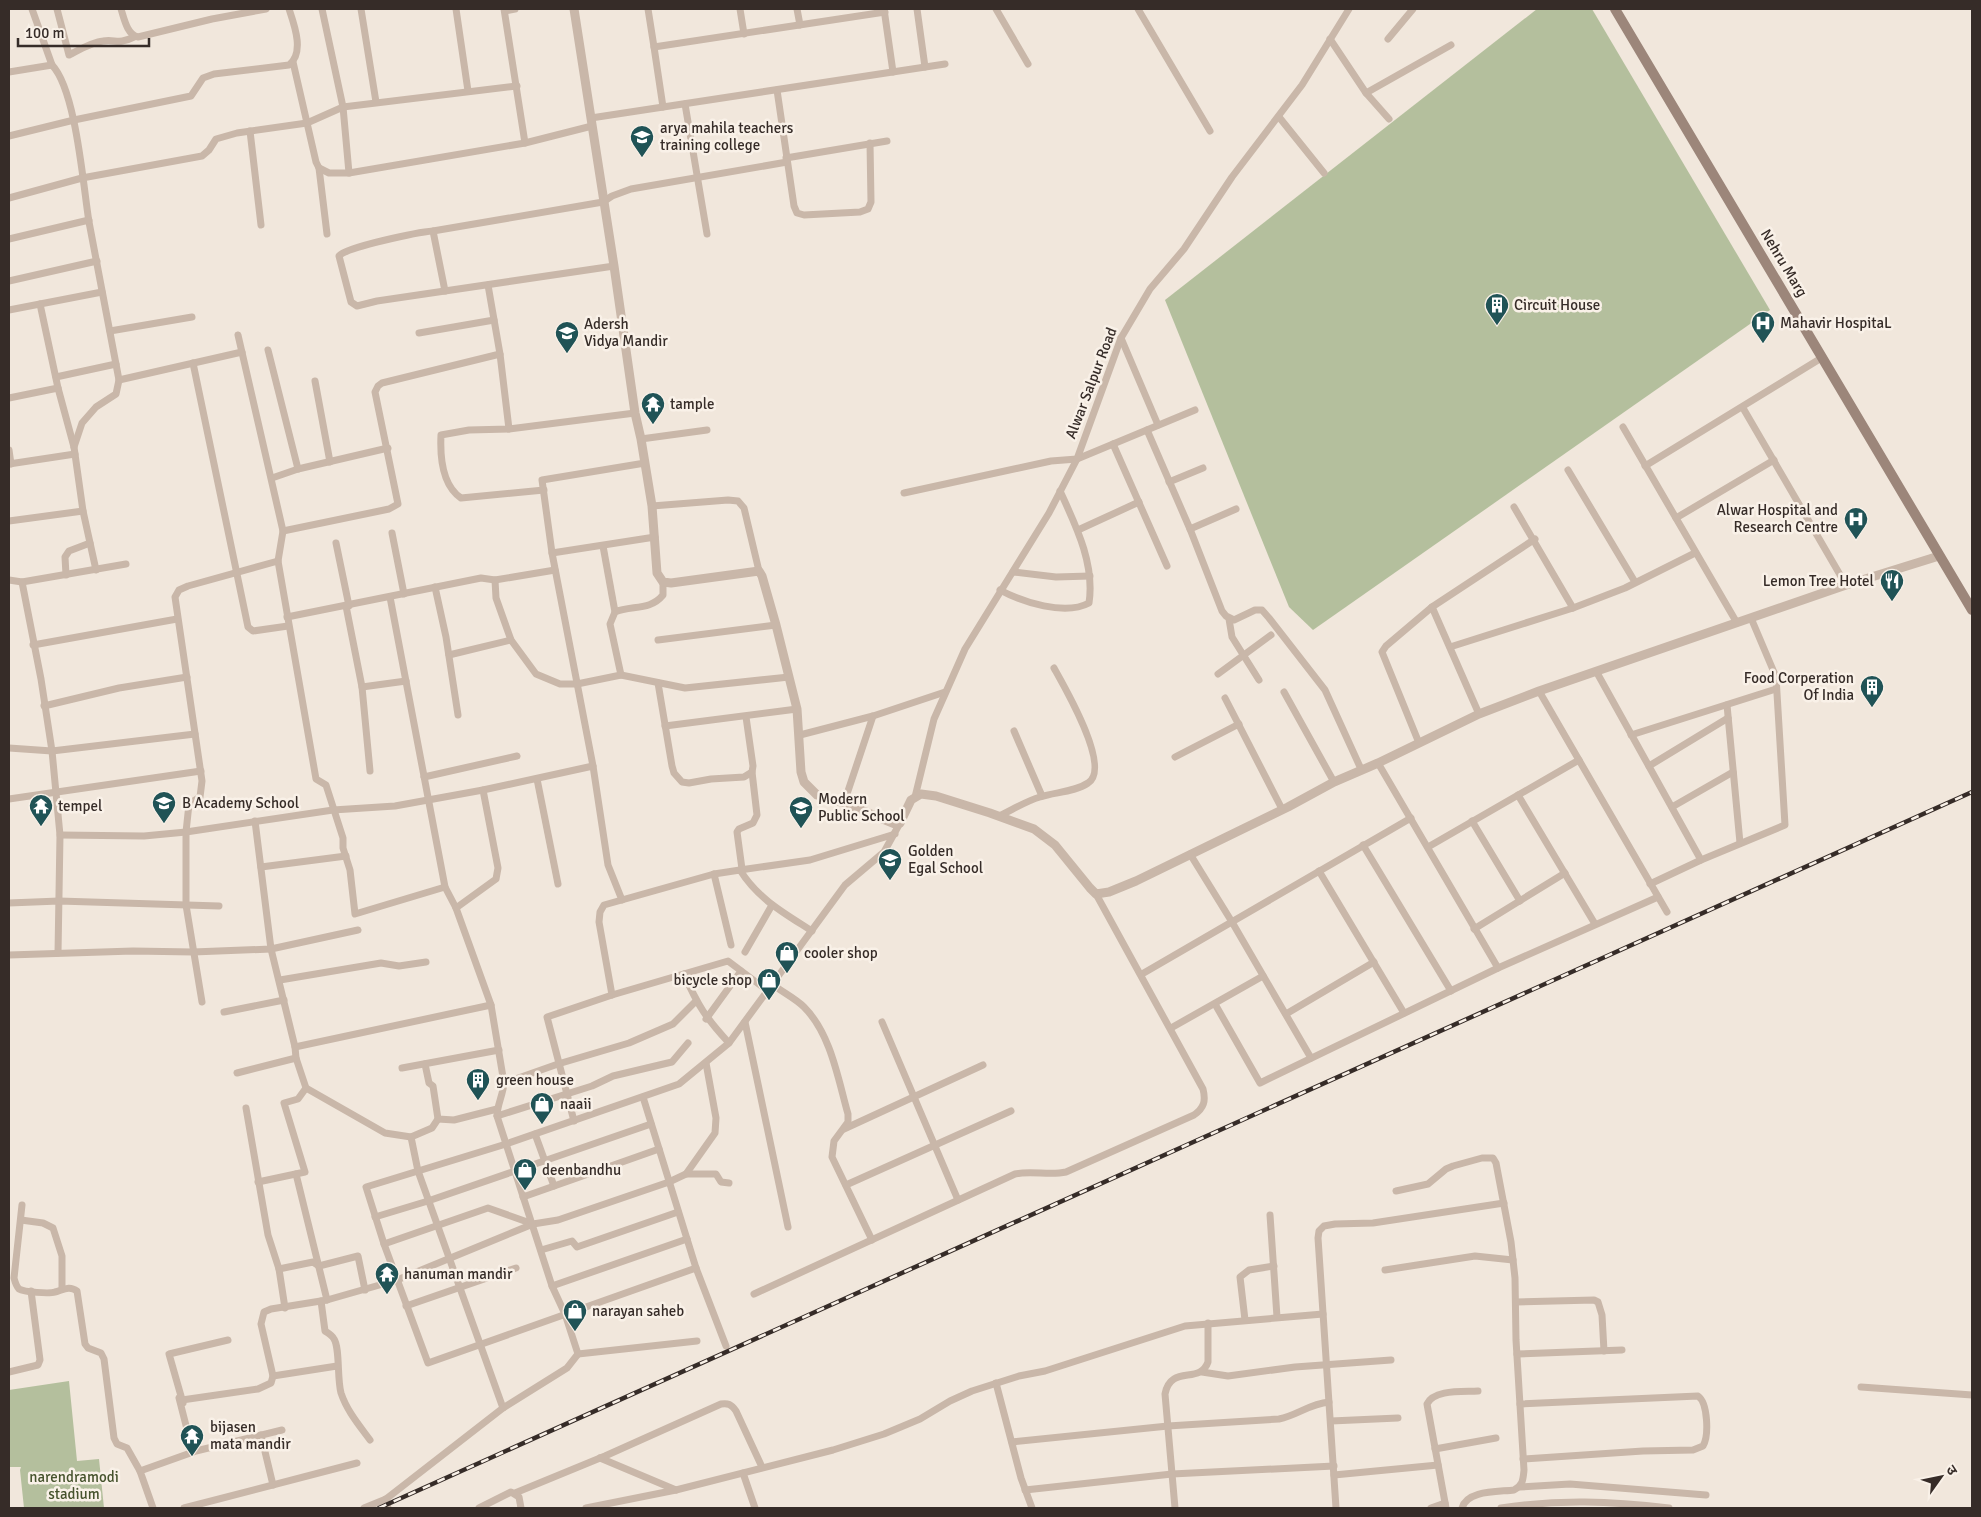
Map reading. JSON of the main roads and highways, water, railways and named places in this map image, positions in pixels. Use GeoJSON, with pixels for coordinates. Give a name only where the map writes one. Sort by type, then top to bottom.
{"type":"FeatureCollection","features":[{"type":"Feature","properties":{"kind":"main road","name":"Nehru Marg"},"geometry":{"type":"LineString","coordinates":[[1615,9],[1972,610]]}},
{"type":"Feature","properties":{"kind":"railway"},"geometry":{"type":"LineString","coordinates":[[379,1508],[1972,792]]}},
{"type":"Feature","properties":{"kind":"place","name":"arya mahila teachers training college"},"geometry":{"type":"Point","coordinates":[642,158]}},
{"type":"Feature","properties":{"kind":"place","name":"Circuit House"},"geometry":{"type":"Point","coordinates":[1497,326]}},
{"type":"Feature","properties":{"kind":"place","name":"Mahavir HospitaL"},"geometry":{"type":"Point","coordinates":[1763,344]}},
{"type":"Feature","properties":{"kind":"place","name":"Adersh Vidya Mandir"},"geometry":{"type":"Point","coordinates":[567,354]}},
{"type":"Feature","properties":{"kind":"place","name":"tample"},"geometry":{"type":"Point","coordinates":[653,425]}},
{"type":"Feature","properties":{"kind":"place","name":"Alwar Hospital and Research Centre"},"geometry":{"type":"Point","coordinates":[1856,540]}},
{"type":"Feature","properties":{"kind":"place","name":"Lemon Tree Hotel"},"geometry":{"type":"Point","coordinates":[1892,602]}},
{"type":"Feature","properties":{"kind":"place","name":"Food Corperation Of India"},"geometry":{"type":"Point","coordinates":[1872,708]}},
{"type":"Feature","properties":{"kind":"place","name":"B Academy School"},"geometry":{"type":"Point","coordinates":[164,824]}},
{"type":"Feature","properties":{"kind":"place","name":"tempel"},"geometry":{"type":"Point","coordinates":[41,827]}},
{"type":"Feature","properties":{"kind":"place","name":"Modern Public School"},"geometry":{"type":"Point","coordinates":[801,829]}},
{"type":"Feature","properties":{"kind":"place","name":"Golden Egal School"},"geometry":{"type":"Point","coordinates":[890,881]}},
{"type":"Feature","properties":{"kind":"place","name":"cooler shop"},"geometry":{"type":"Point","coordinates":[787,974]}},
{"type":"Feature","properties":{"kind":"place","name":"bicycle shop"},"geometry":{"type":"Point","coordinates":[769,1001]}},
{"type":"Feature","properties":{"kind":"place","name":"green house"},"geometry":{"type":"Point","coordinates":[478,1101]}},
{"type":"Feature","properties":{"kind":"place","name":"naaii"},"geometry":{"type":"Point","coordinates":[542,1125]}},
{"type":"Feature","properties":{"kind":"place","name":"deenbandhu"},"geometry":{"type":"Point","coordinates":[525,1191]}},
{"type":"Feature","properties":{"kind":"place","name":"hanuman mandir"},"geometry":{"type":"Point","coordinates":[387,1295]}},
{"type":"Feature","properties":{"kind":"place","name":"narayan saheb"},"geometry":{"type":"Point","coordinates":[575,1332]}},
{"type":"Feature","properties":{"kind":"place","name":"bijasen mata mandir"},"geometry":{"type":"Point","coordinates":[192,1457]}},
{"type":"Feature","properties":{"kind":"park label","name":"narendramodi stadium"},"geometry":{"type":"Point","coordinates":[74,1486]}}]}
